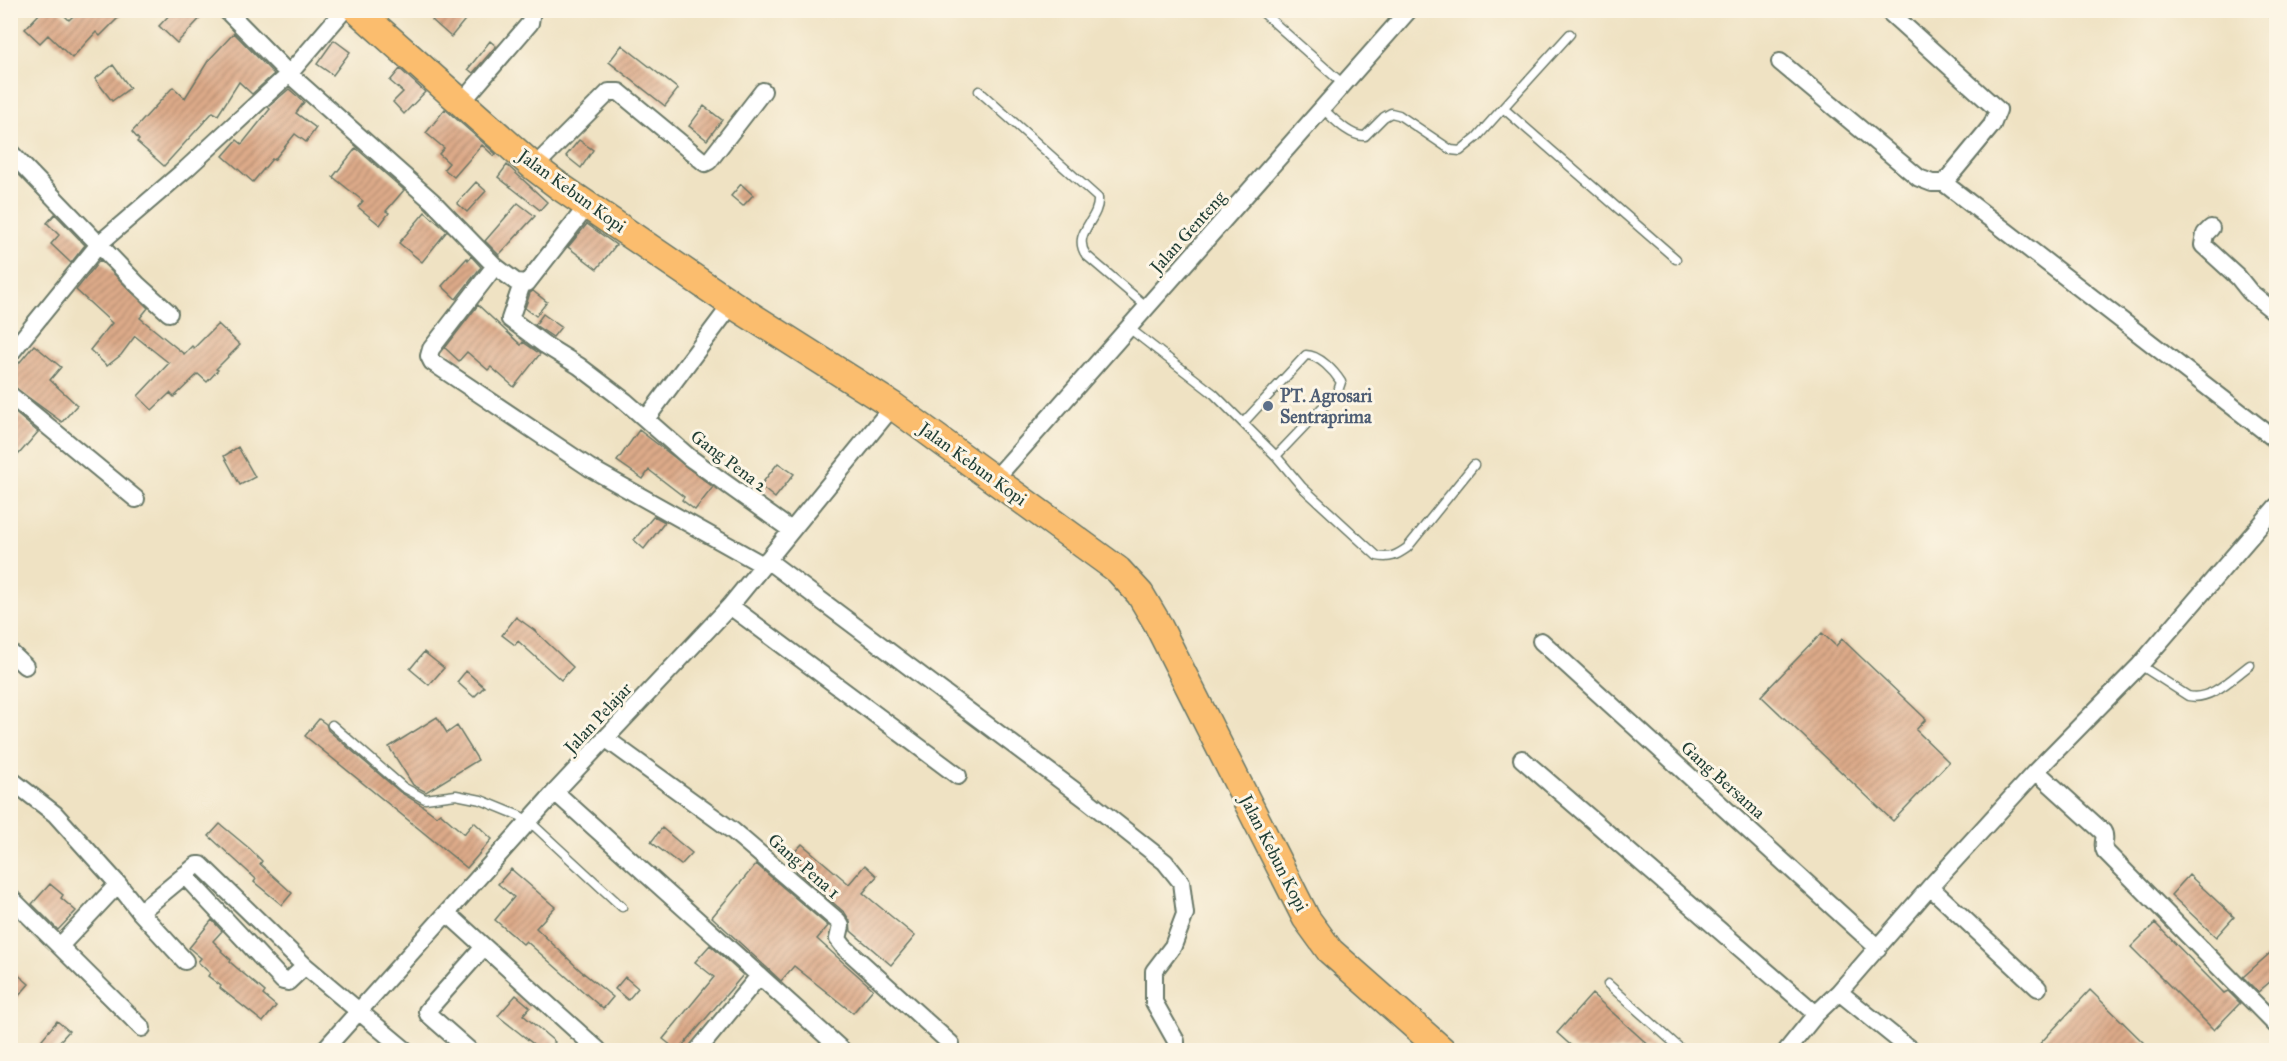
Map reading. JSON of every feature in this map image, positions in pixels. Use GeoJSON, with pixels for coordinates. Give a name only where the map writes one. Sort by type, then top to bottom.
{"type":"FeatureCollection","features":[{"type":"Feature","properties":{"kind":"main road","name":"Jalan Kebun Kopi"},"geometry":{"type":"LineString","coordinates":[[357,10],[534,166],[732,304],[893,406],[1118,570],[1140,594],[1156,621],[1306,918],[1330,951],[1442,1050]]}},
{"type":"Feature","properties":{"kind":"street"},"geometry":{"type":"LineString","coordinates":[[226,10],[289,74],[432,201],[495,266],[516,282],[527,283],[588,205]]}},
{"type":"Feature","properties":{"kind":"street"},"geometry":{"type":"LineString","coordinates":[[10,354],[16,331],[100,243],[186,169],[289,74],[344,10]]}},
{"type":"Feature","properties":{"kind":"street"},"geometry":{"type":"LineString","coordinates":[[462,102],[530,22],[532,10]]}},
{"type":"Feature","properties":{"kind":"street","name":"Jalan Genteng"},"geometry":{"type":"LineString","coordinates":[[995,479],[1409,10]]}},
{"type":"Feature","properties":{"kind":"street"},"geometry":{"type":"LineString","coordinates":[[1887,10],[1998,110],[1992,125],[1944,183]]}},
{"type":"Feature","properties":{"kind":"street"},"geometry":{"type":"LineString","coordinates":[[1780,62],[1919,178],[1925,182],[1944,183],[2277,440]]}},
{"type":"Feature","properties":{"kind":"street"},"geometry":{"type":"LineString","coordinates":[[534,166],[609,92],[614,90],[705,163],[709,161],[763,91]]}},
{"type":"Feature","properties":{"kind":"street"},"geometry":{"type":"LineString","coordinates":[[10,152],[138,285],[169,313]]}},
{"type":"Feature","properties":{"kind":"street"},"geometry":{"type":"LineString","coordinates":[[2211,228],[2205,234],[2203,245],[2238,277],[2250,292],[2277,313]]}},
{"type":"Feature","properties":{"kind":"street"},"geometry":{"type":"LineString","coordinates":[[495,266],[431,349],[429,356],[432,362],[590,468],[765,562],[1050,772],[1165,862],[1181,882],[1185,914],[1173,946],[1154,971],[1154,1002],[1176,1041],[1176,1050]]}},
{"type":"Feature","properties":{"kind":"street","name":"Gang Pena 2"},"geometry":{"type":"LineString","coordinates":[[522,284],[510,319],[579,366],[646,419],[690,458],[790,530]]}},
{"type":"Feature","properties":{"kind":"street"},"geometry":{"type":"LineString","coordinates":[[646,419],[732,304]]}},
{"type":"Feature","properties":{"kind":"street"},"geometry":{"type":"LineString","coordinates":[[10,395],[136,498]]}},
{"type":"Feature","properties":{"kind":"street","name":"Jalan Pelajar"},"geometry":{"type":"LineString","coordinates":[[324,1050],[555,792],[730,606],[893,406]]}},
{"type":"Feature","properties":{"kind":"street"},"geometry":{"type":"LineString","coordinates":[[1790,1049],[1816,1014],[1839,992],[1930,887],[2036,771],[2140,665],[2277,507]]}},
{"type":"Feature","properties":{"kind":"street"},"geometry":{"type":"LineString","coordinates":[[730,606],[958,776]]}},
{"type":"Feature","properties":{"kind":"street","name":"Gang Bersama"},"geometry":{"type":"LineString","coordinates":[[1541,641],[1878,948]]}},
{"type":"Feature","properties":{"kind":"street"},"geometry":{"type":"LineString","coordinates":[[10,652],[26,666]]}},
{"type":"Feature","properties":{"kind":"street","name":"Gang Pena 1"},"geometry":{"type":"LineString","coordinates":[[605,738],[733,831],[838,921],[841,926],[838,939],[843,947],[951,1044]]}},
{"type":"Feature","properties":{"kind":"street"},"geometry":{"type":"LineString","coordinates":[[1522,759],[1816,1014]]}},
{"type":"Feature","properties":{"kind":"street"},"geometry":{"type":"LineString","coordinates":[[2036,771],[2103,832],[2105,850],[2277,1025]]}},
{"type":"Feature","properties":{"kind":"street"},"geometry":{"type":"LineString","coordinates":[[10,779],[55,814],[185,962]]}},
{"type":"Feature","properties":{"kind":"street"},"geometry":{"type":"LineString","coordinates":[[555,792],[842,1050]]}},
{"type":"Feature","properties":{"kind":"street"},"geometry":{"type":"LineString","coordinates":[[140,912],[197,865],[201,865],[305,966],[405,1050]]}},
{"type":"Feature","properties":{"kind":"street"},"geometry":{"type":"LineString","coordinates":[[184,876],[283,981],[288,982],[305,966]]}},
{"type":"Feature","properties":{"kind":"street"},"geometry":{"type":"LineString","coordinates":[[60,946],[118,884]]}},
{"type":"Feature","properties":{"kind":"street"},"geometry":{"type":"LineString","coordinates":[[1930,887],[2038,988]]}},
{"type":"Feature","properties":{"kind":"street"},"geometry":{"type":"LineString","coordinates":[[10,897],[142,1028]]}},
{"type":"Feature","properties":{"kind":"street"},"geometry":{"type":"LineString","coordinates":[[447,913],[598,1050]]}},
{"type":"Feature","properties":{"kind":"street"},"geometry":{"type":"LineString","coordinates":[[469,1050],[427,1011],[483,948]]}},
{"type":"Feature","properties":{"kind":"street"},"geometry":{"type":"LineString","coordinates":[[698,1050],[759,976]]}},
{"type":"Feature","properties":{"kind":"street"},"geometry":{"type":"LineString","coordinates":[[1839,992],[1911,1050]]}},
{"type":"Feature","properties":{"kind":"lane"},"geometry":{"type":"LineString","coordinates":[[1260,10],[1343,84]]}},
{"type":"Feature","properties":{"kind":"lane"},"geometry":{"type":"LineString","coordinates":[[1323,109],[1360,137],[1365,136],[1391,113],[1399,115],[1451,150],[1460,151],[1478,136],[1570,34]]}},
{"type":"Feature","properties":{"kind":"lane"},"geometry":{"type":"LineString","coordinates":[[980,91],[1098,198],[1097,210],[1082,234],[1083,250],[1148,307]]}},
{"type":"Feature","properties":{"kind":"lane"},"geometry":{"type":"LineString","coordinates":[[1503,108],[1676,259]]}},
{"type":"Feature","properties":{"kind":"lane"},"geometry":{"type":"LineString","coordinates":[[1129,328],[1214,394],[1311,494],[1377,556],[1386,558],[1397,555],[1407,548],[1474,465]]}},
{"type":"Feature","properties":{"kind":"lane"},"geometry":{"type":"LineString","coordinates":[[1243,423],[1305,355],[1312,355],[1336,373],[1341,382],[1338,391],[1276,456]]}},
{"type":"Feature","properties":{"kind":"lane"},"geometry":{"type":"LineString","coordinates":[[2140,665],[2188,696],[2196,698],[2216,689],[2250,665]]}},
{"type":"Feature","properties":{"kind":"lane"},"geometry":{"type":"LineString","coordinates":[[332,725],[414,794],[425,799],[456,795],[481,800],[529,821],[622,907]]}},
{"type":"Feature","properties":{"kind":"lane"},"geometry":{"type":"LineString","coordinates":[[1608,984],[1682,1050]]}},
{"type":"Feature","properties":{"kind":"building"},"geometry":{"type":"Polygon","coordinates":[[[43,10],[59,10],[69,20],[79,10],[126,10],[100,36],[96,32],[72,58],[48,35],[40,43],[25,29],[43,10]]]}},
{"type":"Feature","properties":{"kind":"building"},"geometry":{"type":"Polygon","coordinates":[[[174,10],[208,10],[177,43],[159,26],[174,10]]]}},
{"type":"Feature","properties":{"kind":"building"},"geometry":{"type":"Polygon","coordinates":[[[440,10],[473,10],[451,37],[432,20],[440,10]]]}},
{"type":"Feature","properties":{"kind":"building"},"geometry":{"type":"Polygon","coordinates":[[[234,33],[274,74],[252,94],[239,82],[218,115],[213,112],[164,166],[137,142],[139,140],[132,132],[173,87],[185,98],[208,61],[234,33]]]}},
{"type":"Feature","properties":{"kind":"building"},"geometry":{"type":"Polygon","coordinates":[[[334,40],[350,52],[333,75],[317,64],[334,40]]]}},
{"type":"Feature","properties":{"kind":"building"},"geometry":{"type":"Polygon","coordinates":[[[490,41],[496,46],[473,73],[468,69],[490,41]]]}},
{"type":"Feature","properties":{"kind":"building"},"geometry":{"type":"Polygon","coordinates":[[[622,45],[678,89],[665,106],[609,62],[622,45]]]}},
{"type":"Feature","properties":{"kind":"building"},"geometry":{"type":"Polygon","coordinates":[[[113,65],[130,88],[112,101],[95,79],[113,65]]]}},
{"type":"Feature","properties":{"kind":"building"},"geometry":{"type":"Polygon","coordinates":[[[400,69],[425,92],[404,114],[393,102],[403,92],[390,81],[400,69]]]}},
{"type":"Feature","properties":{"kind":"building"},"geometry":{"type":"Polygon","coordinates":[[[289,89],[304,102],[296,113],[316,128],[306,142],[295,134],[253,182],[223,156],[237,140],[242,144],[270,109],[268,107],[289,89]]]}},
{"type":"Feature","properties":{"kind":"building"},"geometry":{"type":"Polygon","coordinates":[[[704,106],[722,120],[707,140],[689,126],[704,106]]]}},
{"type":"Feature","properties":{"kind":"building"},"geometry":{"type":"Polygon","coordinates":[[[445,109],[496,154],[494,156],[482,145],[454,177],[444,169],[449,163],[439,154],[444,148],[426,133],[445,109]]]}},
{"type":"Feature","properties":{"kind":"building"},"geometry":{"type":"Polygon","coordinates":[[[579,140],[593,150],[581,168],[566,156],[579,140]]]}},
{"type":"Feature","properties":{"kind":"building"},"geometry":{"type":"Polygon","coordinates":[[[356,148],[404,190],[386,211],[389,213],[380,225],[358,207],[363,201],[333,177],[356,148]]]}},
{"type":"Feature","properties":{"kind":"building"},"geometry":{"type":"Polygon","coordinates":[[[507,165],[547,202],[540,210],[498,177],[507,165]]]}},
{"type":"Feature","properties":{"kind":"building"},"geometry":{"type":"Polygon","coordinates":[[[476,182],[486,191],[467,212],[457,203],[476,182]]]}},
{"type":"Feature","properties":{"kind":"building"},"geometry":{"type":"Polygon","coordinates":[[[741,184],[753,195],[743,206],[731,196],[741,184]]]}},
{"type":"Feature","properties":{"kind":"building"},"geometry":{"type":"Polygon","coordinates":[[[518,203],[535,216],[499,255],[485,241],[518,203]]]}},
{"type":"Feature","properties":{"kind":"building"},"geometry":{"type":"Polygon","coordinates":[[[425,212],[447,231],[422,262],[399,243],[425,212]]]}},
{"type":"Feature","properties":{"kind":"building"},"geometry":{"type":"Polygon","coordinates":[[[55,214],[85,245],[71,263],[51,244],[59,235],[47,223],[55,214]]]}},
{"type":"Feature","properties":{"kind":"building"},"geometry":{"type":"Polygon","coordinates":[[[587,224],[616,245],[597,269],[568,247],[587,224]]]}},
{"type":"Feature","properties":{"kind":"building"},"geometry":{"type":"Polygon","coordinates":[[[471,256],[481,267],[456,299],[442,286],[471,256]]]}},
{"type":"Feature","properties":{"kind":"building"},"geometry":{"type":"Polygon","coordinates":[[[100,260],[148,308],[140,318],[184,354],[192,346],[194,348],[218,324],[240,345],[216,369],[218,370],[207,382],[198,374],[174,397],[170,393],[152,410],[138,396],[169,363],[135,336],[121,355],[107,366],[90,350],[112,323],[76,290],[100,260]]]}},
{"type":"Feature","properties":{"kind":"building"},"geometry":{"type":"Polygon","coordinates":[[[533,291],[547,302],[536,316],[525,308],[530,293],[533,291]]]}},
{"type":"Feature","properties":{"kind":"building"},"geometry":{"type":"Polygon","coordinates":[[[478,305],[521,345],[523,342],[540,354],[514,387],[491,367],[488,370],[467,352],[459,361],[445,348],[478,305]]]}},
{"type":"Feature","properties":{"kind":"building"},"geometry":{"type":"Polygon","coordinates":[[[543,314],[561,327],[553,337],[535,325],[543,314]]]}},
{"type":"Feature","properties":{"kind":"building"},"geometry":{"type":"Polygon","coordinates":[[[34,345],[61,367],[50,380],[77,405],[62,422],[10,384],[10,374],[34,345]]]}},
{"type":"Feature","properties":{"kind":"building"},"geometry":{"type":"Polygon","coordinates":[[[13,411],[38,432],[19,454],[10,447],[10,415],[13,411]]]}},
{"type":"Feature","properties":{"kind":"building"},"geometry":{"type":"Polygon","coordinates":[[[639,430],[713,487],[695,510],[682,500],[684,497],[649,470],[643,479],[617,461],[639,430]]]}},
{"type":"Feature","properties":{"kind":"building"},"geometry":{"type":"Polygon","coordinates":[[[238,447],[255,477],[240,485],[224,456],[238,447]]]}},
{"type":"Feature","properties":{"kind":"building"},"geometry":{"type":"Polygon","coordinates":[[[778,463],[794,474],[775,498],[760,486],[778,463]]]}},
{"type":"Feature","properties":{"kind":"building"},"geometry":{"type":"Polygon","coordinates":[[[654,516],[665,522],[644,549],[634,540],[654,516]]]}},
{"type":"Feature","properties":{"kind":"building"},"geometry":{"type":"Polygon","coordinates":[[[516,617],[534,630],[573,667],[561,680],[518,641],[515,645],[502,635],[516,617]]]}},
{"type":"Feature","properties":{"kind":"building"},"geometry":{"type":"Polygon","coordinates":[[[1822,633],[1836,646],[1842,639],[1926,719],[1916,730],[1949,762],[1893,821],[1761,696],[1822,633]]]}},
{"type":"Feature","properties":{"kind":"building"},"geometry":{"type":"Polygon","coordinates":[[[424,652],[444,668],[429,685],[410,669],[424,652]]]}},
{"type":"Feature","properties":{"kind":"building"},"geometry":{"type":"Polygon","coordinates":[[[466,671],[484,687],[474,697],[457,682],[466,671]]]}},
{"type":"Feature","properties":{"kind":"building"},"geometry":{"type":"Polygon","coordinates":[[[437,717],[447,733],[457,726],[478,760],[426,792],[413,785],[389,747],[437,717]]]}},
{"type":"Feature","properties":{"kind":"building"},"geometry":{"type":"Polygon","coordinates":[[[319,719],[326,724],[328,730],[400,792],[436,816],[440,813],[464,834],[474,822],[492,839],[467,868],[305,736],[319,719]]]}},
{"type":"Feature","properties":{"kind":"building"},"geometry":{"type":"Polygon","coordinates":[[[220,824],[250,849],[262,861],[260,864],[292,893],[282,905],[254,882],[256,879],[209,836],[220,824]]]}},
{"type":"Feature","properties":{"kind":"building"},"geometry":{"type":"Polygon","coordinates":[[[662,828],[692,853],[681,865],[651,842],[662,828]]]}},
{"type":"Feature","properties":{"kind":"building"},"geometry":{"type":"Polygon","coordinates":[[[802,844],[849,884],[865,865],[877,876],[863,893],[915,936],[891,965],[851,931],[850,921],[845,913],[796,871],[801,865],[791,856],[802,844]]]}},
{"type":"Feature","properties":{"kind":"building"},"geometry":{"type":"Polygon","coordinates":[[[756,864],[828,926],[817,939],[873,989],[853,1013],[794,966],[781,981],[712,917],[756,864]]]}},
{"type":"Feature","properties":{"kind":"building"},"geometry":{"type":"Polygon","coordinates":[[[511,869],[555,907],[536,928],[581,971],[613,997],[603,1009],[526,941],[523,944],[495,920],[514,897],[498,884],[511,869]]]}},
{"type":"Feature","properties":{"kind":"building"},"geometry":{"type":"Polygon","coordinates":[[[2189,875],[2234,917],[2216,937],[2171,895],[2189,875]]]}},
{"type":"Feature","properties":{"kind":"building"},"geometry":{"type":"Polygon","coordinates":[[[50,884],[76,911],[58,930],[32,904],[50,884]]]}},
{"type":"Feature","properties":{"kind":"building"},"geometry":{"type":"Polygon","coordinates":[[[212,920],[222,931],[213,941],[231,960],[230,962],[265,992],[263,995],[276,1006],[263,1022],[208,976],[210,973],[198,962],[201,958],[189,948],[212,920]]]}},
{"type":"Feature","properties":{"kind":"building"},"geometry":{"type":"Polygon","coordinates":[[[2155,923],[2224,993],[2228,991],[2240,1003],[2214,1030],[2131,947],[2155,923]]]}},
{"type":"Feature","properties":{"kind":"building"},"geometry":{"type":"Polygon","coordinates":[[[710,945],[743,975],[677,1050],[663,1039],[714,977],[695,962],[710,945]]]}},
{"type":"Feature","properties":{"kind":"building"},"geometry":{"type":"Polygon","coordinates":[[[2277,947],[2277,976],[2258,992],[2243,977],[2277,947]]]}},
{"type":"Feature","properties":{"kind":"building"},"geometry":{"type":"Polygon","coordinates":[[[16,973],[29,984],[10,1006],[10,980],[16,973]]]}},
{"type":"Feature","properties":{"kind":"building"},"geometry":{"type":"Polygon","coordinates":[[[625,977],[638,988],[628,1000],[615,989],[625,977]]]}},
{"type":"Feature","properties":{"kind":"building"},"geometry":{"type":"Polygon","coordinates":[[[2090,990],[2151,1050],[2034,1050],[2090,990]]]}},
{"type":"Feature","properties":{"kind":"building"},"geometry":{"type":"Polygon","coordinates":[[[1592,994],[1654,1050],[1576,1050],[1557,1033],[1592,994]]]}},
{"type":"Feature","properties":{"kind":"building"},"geometry":{"type":"Polygon","coordinates":[[[516,995],[530,1007],[523,1015],[555,1042],[548,1050],[541,1050],[498,1016],[516,995]]]}},
{"type":"Feature","properties":{"kind":"building"},"geometry":{"type":"Polygon","coordinates":[[[57,1021],[69,1031],[52,1050],[33,1050],[57,1021]]]}},
{"type":"Feature","properties":{"kind":"place","name":"PT. Agrosari Sentraprima"},"geometry":{"type":"Point","coordinates":[1268,406]}}]}
